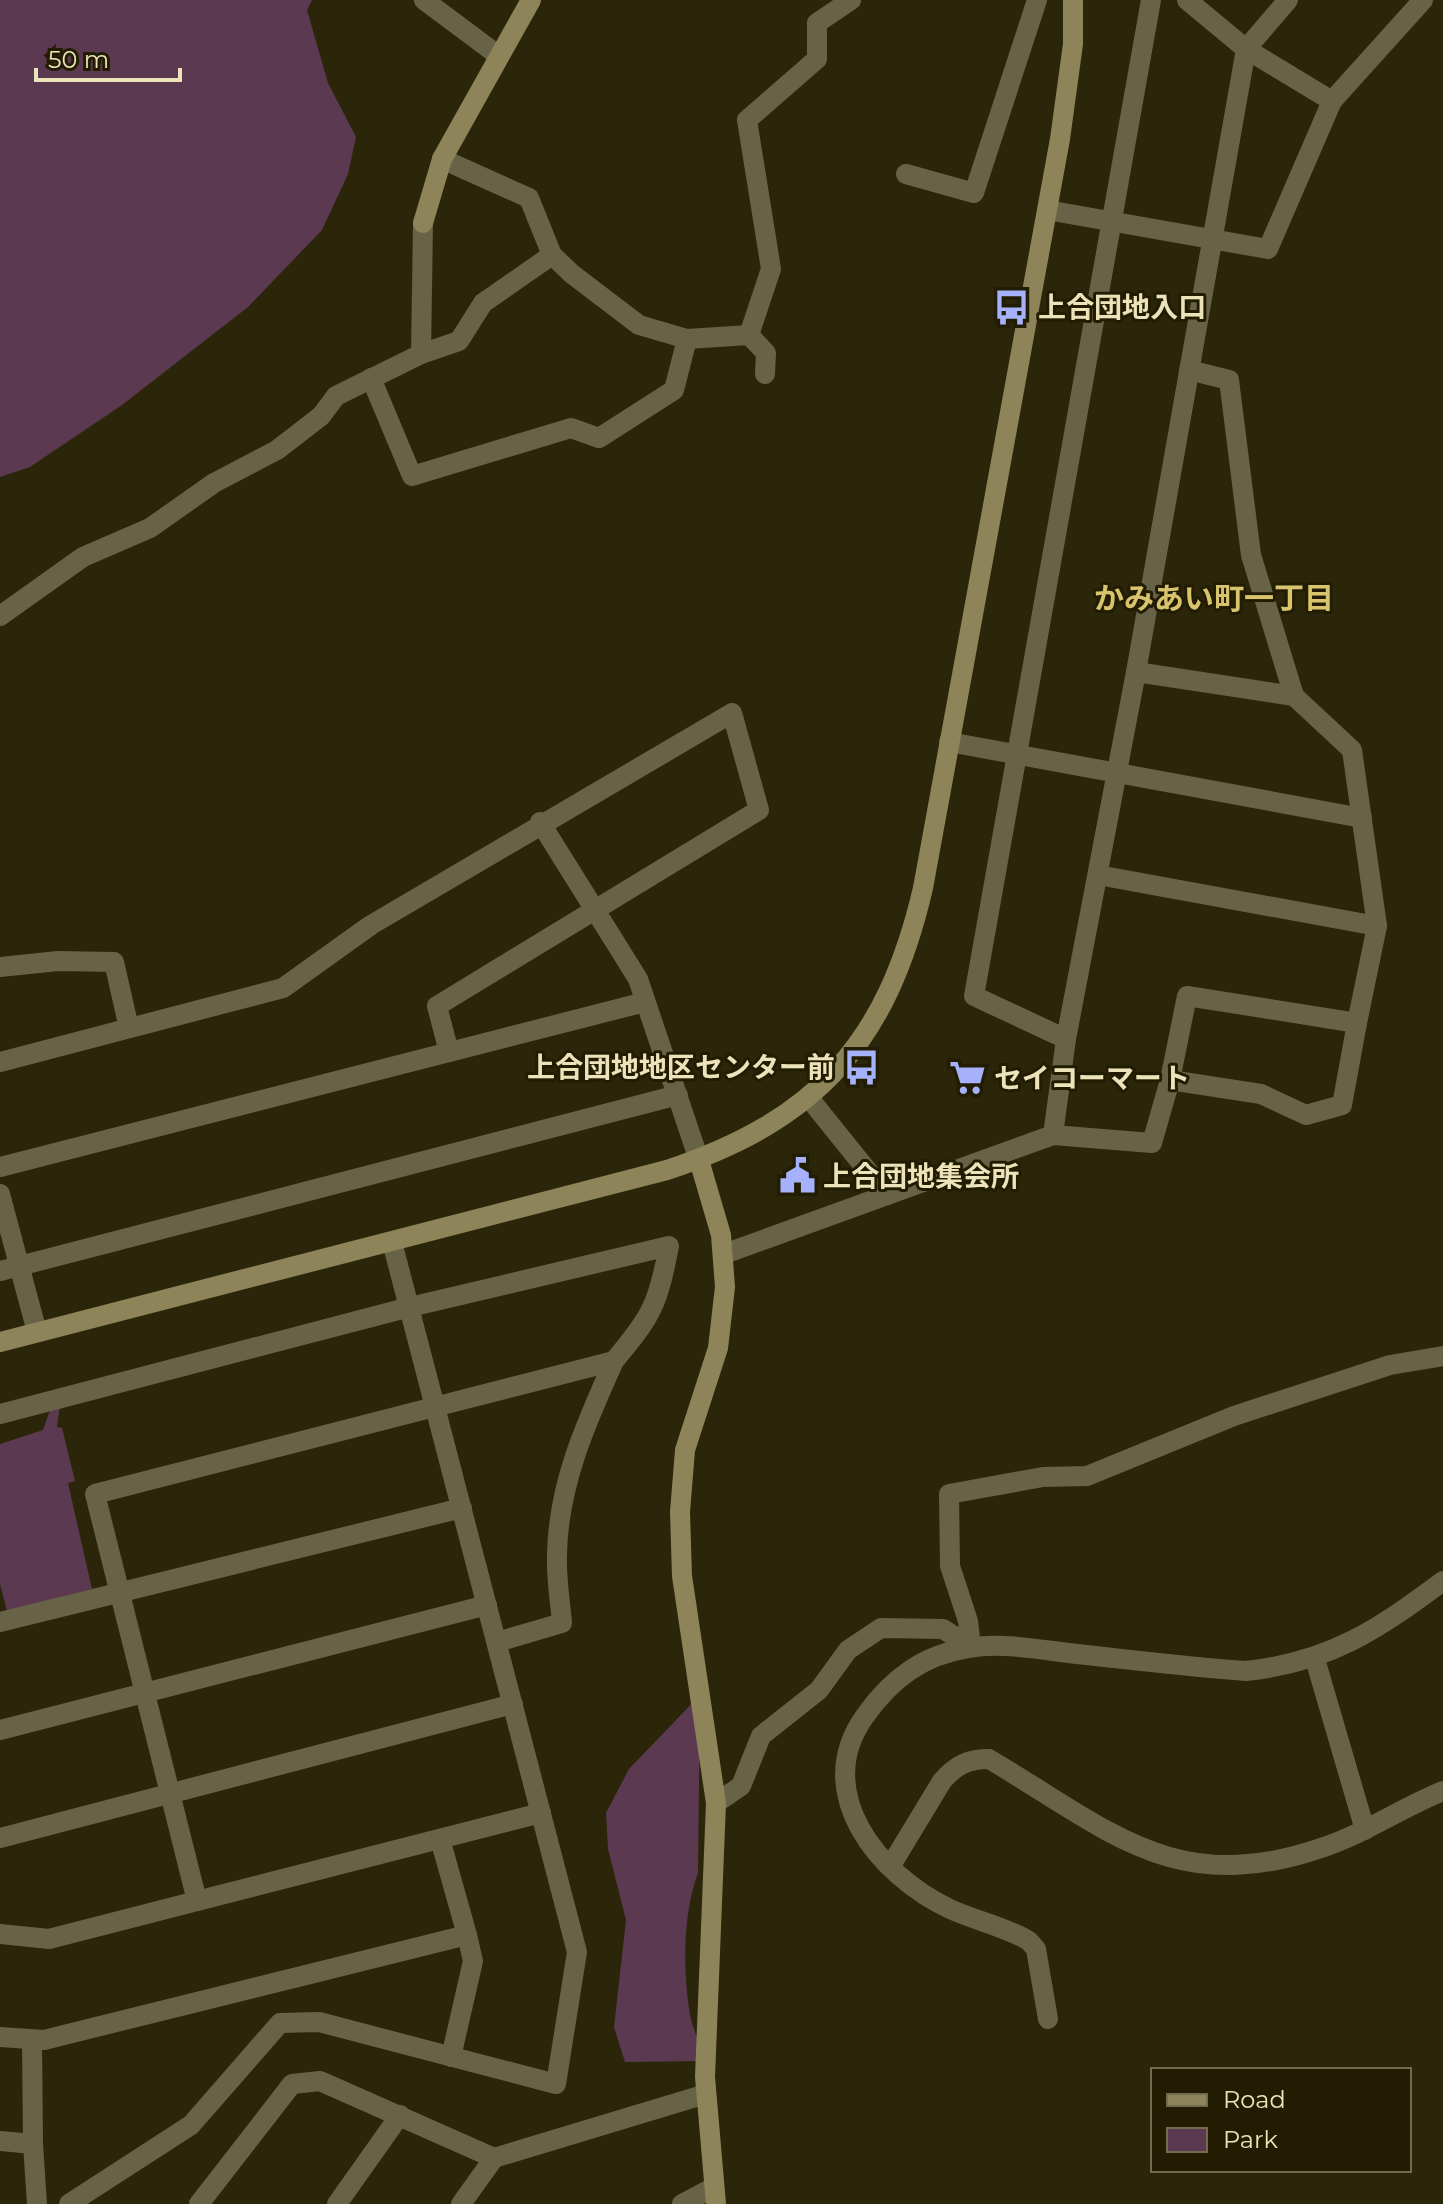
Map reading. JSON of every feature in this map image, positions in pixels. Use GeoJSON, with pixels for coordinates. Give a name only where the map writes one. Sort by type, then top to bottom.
{"type":"FeatureCollection","features":[{"type":"Feature","properties":{"kind":"street"},"geometry":{"type":"LineString","coordinates":[[424,0],[499,56]]}},
{"type":"Feature","properties":{"kind":"street"},"geometry":{"type":"LineString","coordinates":[[421,354],[423,223],[442,159],[531,0]]}},
{"type":"Feature","properties":{"kind":"street"},"geometry":{"type":"LineString","coordinates":[[749,335],[771,269],[747,120],[817,59],[817,23],[851,0]]}},
{"type":"Feature","properties":{"kind":"street"},"geometry":{"type":"LineString","coordinates":[[906,174],[974,193],[1037,0]]}},
{"type":"Feature","properties":{"kind":"street"},"geometry":{"type":"LineString","coordinates":[[0,1342],[699,1160],[770,1126],[809,1098],[838,1071],[865,1036],[904,955],[923,888],[1069,84],[1073,0]]}},
{"type":"Feature","properties":{"kind":"street"},"geometry":{"type":"LineString","coordinates":[[1066,1039],[974,996],[1151,0]]}},
{"type":"Feature","properties":{"kind":"street"},"geometry":{"type":"LineString","coordinates":[[1187,0],[1246,49],[1332,101]]}},
{"type":"Feature","properties":{"kind":"street"},"geometry":{"type":"LineString","coordinates":[[1053,1135],[1066,1039],[1136,672],[1246,49],[1288,0]]}},
{"type":"Feature","properties":{"kind":"street"},"geometry":{"type":"LineString","coordinates":[[1047,210],[1268,249],[1332,101],[1423,0]]}},
{"type":"Feature","properties":{"kind":"street"},"geometry":{"type":"LineString","coordinates":[[442,159],[529,198],[552,255],[639,325],[687,339],[749,335]]}},
{"type":"Feature","properties":{"kind":"street"},"geometry":{"type":"LineString","coordinates":[[0,616],[83,557],[150,528],[214,483],[277,450],[321,416],[336,396],[421,354],[459,341],[483,303],[552,255]]}},
{"type":"Feature","properties":{"kind":"street"},"geometry":{"type":"LineString","coordinates":[[749,335],[766,353],[765,374]]}},
{"type":"Feature","properties":{"kind":"street"},"geometry":{"type":"LineString","coordinates":[[371,378],[412,476],[571,428],[599,438],[674,390],[687,339]]}},
{"type":"Feature","properties":{"kind":"street"},"geometry":{"type":"LineString","coordinates":[[1170,1080],[1261,1094],[1306,1115],[1342,1105],[1377,926],[1352,750],[1294,696],[1251,555],[1229,380],[1189,370]]}},
{"type":"Feature","properties":{"kind":"street"},"geometry":{"type":"LineString","coordinates":[[1136,672],[1294,696]]}},
{"type":"Feature","properties":{"kind":"street"},"geometry":{"type":"LineString","coordinates":[[0,1062],[283,988],[371,925],[540,822],[732,713],[759,810],[437,1006],[449,1052]]}},
{"type":"Feature","properties":{"kind":"street"},"geometry":{"type":"LineString","coordinates":[[949,742],[1362,818]]}},
{"type":"Feature","properties":{"kind":"street"},"geometry":{"type":"LineString","coordinates":[[540,822],[638,979],[699,1160],[724,1254],[724,1316],[718,1348],[685,1450],[680,1512],[682,1576],[716,1803],[706,2094],[715,2196],[682,2204]]}},
{"type":"Feature","properties":{"kind":"street"},"geometry":{"type":"LineString","coordinates":[[1098,875],[1377,926]]}},
{"type":"Feature","properties":{"kind":"street"},"geometry":{"type":"LineString","coordinates":[[0,967],[58,961],[114,962],[129,1028]]}},
{"type":"Feature","properties":{"kind":"street"},"geometry":{"type":"LineString","coordinates":[[724,1254],[1053,1135],[1152,1143],[1170,1080],[1187,996],[1357,1023]]}},
{"type":"Feature","properties":{"kind":"street"},"geometry":{"type":"LineString","coordinates":[[0,1167],[645,1002]]}},
{"type":"Feature","properties":{"kind":"street"},"geometry":{"type":"LineString","coordinates":[[10,1268],[678,1095]]}},
{"type":"Feature","properties":{"kind":"street"},"geometry":{"type":"LineString","coordinates":[[809,1098],[887,1195]]}},
{"type":"Feature","properties":{"kind":"street"},"geometry":{"type":"LineString","coordinates":[[0,1194],[10,1268],[37,1332]]}},
{"type":"Feature","properties":{"kind":"street"},"geometry":{"type":"LineString","coordinates":[[69,2204],[191,2125],[280,2023],[319,2022],[556,2084],[577,1952],[392,1242]]}},
{"type":"Feature","properties":{"kind":"street"},"geometry":{"type":"LineString","coordinates":[[0,1414],[410,1307],[669,1246],[661,1287],[649,1320],[614,1361],[579,1437],[564,1500],[557,1555],[562,1623],[497,1642]]}},
{"type":"Feature","properties":{"kind":"street"},"geometry":{"type":"LineString","coordinates":[[971,1647],[968,1621],[950,1566],[949,1494],[1043,1477],[1087,1476],[1234,1416],[1390,1365],[1443,1356]]}},
{"type":"Feature","properties":{"kind":"street"},"geometry":{"type":"LineString","coordinates":[[197,1901],[95,1494],[614,1361]]}},
{"type":"Feature","properties":{"kind":"street"},"geometry":{"type":"LineString","coordinates":[[1,1618],[119,1593],[462,1508]]}},
{"type":"Feature","properties":{"kind":"street"},"geometry":{"type":"LineString","coordinates":[[1048,2019],[1036,1949],[1029,1941],[951,1909],[916,1890],[890,1867],[853,1818],[843,1772],[847,1749],[859,1724],[891,1683],[915,1666],[944,1653],[971,1647],[1006,1646],[1246,1671],[1315,1659],[1353,1644],[1443,1581]]}},
{"type":"Feature","properties":{"kind":"street"},"geometry":{"type":"LineString","coordinates":[[0,1730],[487,1605]]}},
{"type":"Feature","properties":{"kind":"street"},"geometry":{"type":"LineString","coordinates":[[716,1803],[741,1786],[761,1736],[819,1690],[848,1650],[881,1628],[943,1629],[971,1647]]}},
{"type":"Feature","properties":{"kind":"street"},"geometry":{"type":"LineString","coordinates":[[1315,1659],[1365,1830]]}},
{"type":"Feature","properties":{"kind":"street"},"geometry":{"type":"LineString","coordinates":[[0,1838],[513,1704]]}},
{"type":"Feature","properties":{"kind":"street"},"geometry":{"type":"LineString","coordinates":[[890,1867],[942,1781],[952,1770],[974,1759],[989,1759],[1134,1847],[1171,1859],[1216,1866],[1263,1862],[1323,1848],[1443,1791]]}},
{"type":"Feature","properties":{"kind":"street"},"geometry":{"type":"LineString","coordinates":[[0,1934],[49,1939],[541,1813]]}},
{"type":"Feature","properties":{"kind":"street"},"geometry":{"type":"LineString","coordinates":[[440,1839],[473,1961],[451,2057]]}},
{"type":"Feature","properties":{"kind":"street"},"geometry":{"type":"LineString","coordinates":[[0,2037],[44,2040],[467,1935]]}},
{"type":"Feature","properties":{"kind":"street"},"geometry":{"type":"LineString","coordinates":[[32,2040],[37,2204]]}},
{"type":"Feature","properties":{"kind":"street"},"geometry":{"type":"LineString","coordinates":[[199,2204],[292,2084],[320,2081],[494,2158]]}},
{"type":"Feature","properties":{"kind":"street"},"geometry":{"type":"LineString","coordinates":[[461,2204],[494,2158],[706,2094]]}},
{"type":"Feature","properties":{"kind":"street"},"geometry":{"type":"LineString","coordinates":[[337,2204],[400,2115]]}},
{"type":"Feature","properties":{"kind":"street"},"geometry":{"type":"LineString","coordinates":[[0,2141],[33,2144]]}},
{"type":"Feature","properties":{"kind":"green space"},"geometry":{"type":"Polygon","coordinates":[[[0,0],[312,0],[307,10],[328,83],[356,137],[348,174],[322,230],[248,307],[122,405],[30,467],[0,477],[0,0]]]}},
{"type":"Feature","properties":{"kind":"green space"},"geometry":{"type":"Polygon","coordinates":[[[60,1405],[57,1427],[62,1428],[75,1481],[68,1483],[92,1589],[7,1611],[0,1584],[0,1444],[43,1430],[51,1407],[60,1405]]]}},
{"type":"Feature","properties":{"kind":"green space"},"geometry":{"type":"Polygon","coordinates":[[[700,1695],[698,1873],[689,1905],[685,1957],[690,2015],[706,2061],[625,2062],[614,2027],[626,1920],[608,1849],[606,1813],[629,1769],[700,1695]]]}},
{"type":"Feature","properties":{"kind":"place","name":"上合団地入口"},"geometry":{"type":"Point","coordinates":[1012,307]}},
{"type":"Feature","properties":{"kind":"place","name":"上合団地地区センター前"},"geometry":{"type":"Point","coordinates":[861,1067]}},
{"type":"Feature","properties":{"kind":"place","name":"セイコーマート"},"geometry":{"type":"Point","coordinates":[968,1078]}},
{"type":"Feature","properties":{"kind":"place","name":"上合団地集会所"},"geometry":{"type":"Point","coordinates":[797,1176]}},
{"type":"Feature","properties":{"kind":"district","name":"かみあい町一丁目"},"geometry":{"type":"Point","coordinates":[1214,599]}}]}
